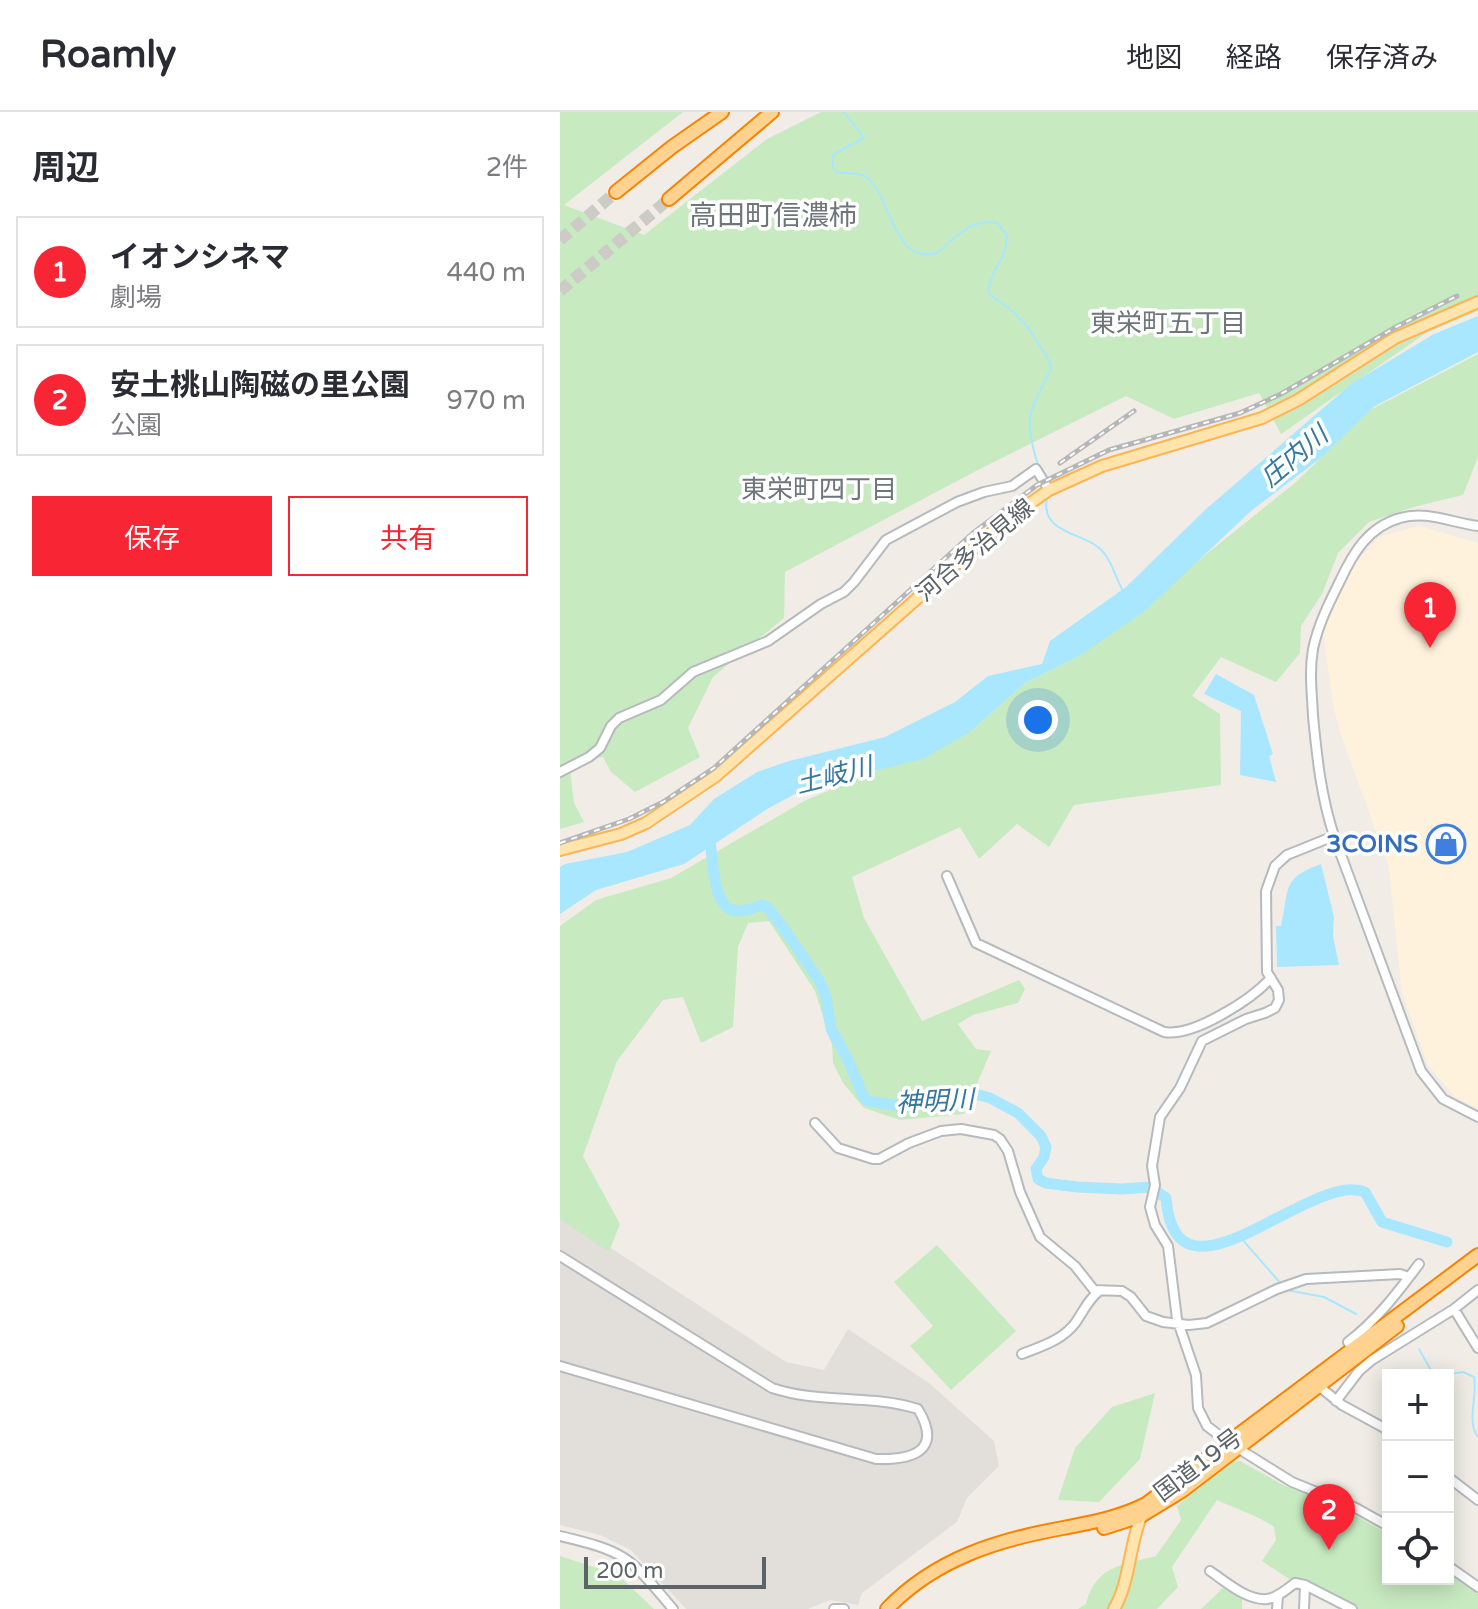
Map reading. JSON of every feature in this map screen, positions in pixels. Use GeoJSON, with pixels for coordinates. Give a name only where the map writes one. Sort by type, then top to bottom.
{"type":"FeatureCollection","features":[{"type":"Feature","properties":{"kind":"highway"},"geometry":{"type":"LineString","coordinates":[[616,192],[722,112]]}},
{"type":"Feature","properties":{"kind":"highway"},"geometry":{"type":"LineString","coordinates":[[669,199],[772,112]]}},
{"type":"Feature","properties":{"kind":"highway","name":"国道19号"},"geometry":{"type":"LineString","coordinates":[[1314,1383],[1352,1350],[1478,1255]]}},
{"type":"Feature","properties":{"kind":"highway","name":"国道19号"},"geometry":{"type":"LineString","coordinates":[[887,1609],[933,1580],[983,1555],[1028,1541],[1121,1525],[1478,1263]]}},
{"type":"Feature","properties":{"kind":"highway","name":"国道19号"},"geometry":{"type":"LineString","coordinates":[[897,1604],[926,1576],[975,1550],[1143,1510],[1182,1491],[1232,1445]]}},
{"type":"Feature","properties":{"kind":"main road","name":"河合多治見線"},"geometry":{"type":"LineString","coordinates":[[560,850],[621,834],[646,823],[716,776],[1005,521],[1049,490],[1102,466],[1262,418],[1298,400],[1395,338],[1478,302]]}},
{"type":"Feature","properties":{"kind":"main road"},"geometry":{"type":"LineString","coordinates":[[1134,1536],[1147,1519],[1170,1504],[1182,1491]]}},
{"type":"Feature","properties":{"kind":"main road"},"geometry":{"type":"LineString","coordinates":[[1114,1609],[1143,1510]]}},
{"type":"Feature","properties":{"kind":"main road"},"geometry":{"type":"LineString","coordinates":[[1121,1525],[1129,1527],[1134,1536]]}},
{"type":"Feature","properties":{"kind":"street"},"geometry":{"type":"LineString","coordinates":[[560,772],[600,748],[611,726],[619,718],[661,700],[693,672],[768,641],[844,592],[872,561],[881,545],[892,537],[957,502],[1012,486],[1036,469],[1049,490]]}},
{"type":"Feature","properties":{"kind":"street"},"geometry":{"type":"LineString","coordinates":[[1478,526],[1420,515],[1400,517],[1372,531],[1346,567],[1322,620],[1310,673],[1317,768],[1334,836],[1421,1071],[1443,1099],[1478,1117]]}},
{"type":"Feature","properties":{"kind":"street"},"geometry":{"type":"LineString","coordinates":[[1334,836],[1287,855],[1275,866],[1269,878],[1266,891],[1267,972],[1278,990],[1279,1000],[1275,1008],[1202,1041],[1180,1088],[1160,1117],[1152,1166],[1155,1185],[1150,1207],[1155,1225],[1168,1246],[1179,1325],[1196,1375],[1200,1416],[1207,1426],[1292,1482],[1356,1508],[1382,1523]]}},
{"type":"Feature","properties":{"kind":"street"},"geometry":{"type":"LineString","coordinates":[[947,876],[976,943],[1164,1032],[1173,1034],[1185,1031],[1243,1004],[1271,978]]}},
{"type":"Feature","properties":{"kind":"street"},"geometry":{"type":"LineString","coordinates":[[815,1123],[838,1148],[873,1159],[941,1131],[961,1129],[994,1135],[1008,1151],[1020,1192],[1040,1237],[1099,1291],[1122,1291],[1146,1316],[1179,1325],[1207,1323],[1277,1289],[1306,1279],[1406,1276]]}},
{"type":"Feature","properties":{"kind":"street"},"geometry":{"type":"LineString","coordinates":[[560,1256],[772,1388],[796,1396],[900,1403],[918,1409],[927,1424],[927,1442],[919,1453],[898,1460],[876,1459],[560,1366]]}},
{"type":"Feature","properties":{"kind":"street"},"geometry":{"type":"LineString","coordinates":[[1352,1350],[1348,1342],[1389,1303],[1404,1284],[1406,1276],[1419,1264]]}},
{"type":"Feature","properties":{"kind":"street"},"geometry":{"type":"LineString","coordinates":[[1336,1401],[1359,1371],[1372,1360],[1454,1309],[1478,1290]]}},
{"type":"Feature","properties":{"kind":"street"},"geometry":{"type":"LineString","coordinates":[[1022,1354],[1064,1335],[1079,1318],[1090,1298],[1099,1291]]}},
{"type":"Feature","properties":{"kind":"street"},"geometry":{"type":"LineString","coordinates":[[1454,1309],[1478,1348]]}},
{"type":"Feature","properties":{"kind":"street"},"geometry":{"type":"LineString","coordinates":[[1314,1383],[1336,1401],[1382,1427]]}},
{"type":"Feature","properties":{"kind":"street"},"geometry":{"type":"LineString","coordinates":[[1454,1482],[1478,1500]]}},
{"type":"Feature","properties":{"kind":"street"},"geometry":{"type":"LineString","coordinates":[[560,1536],[607,1547],[627,1558],[675,1609]]}},
{"type":"Feature","properties":{"kind":"street"},"geometry":{"type":"LineString","coordinates":[[1454,1570],[1478,1587]]}},
{"type":"Feature","properties":{"kind":"street"},"geometry":{"type":"LineString","coordinates":[[1210,1571],[1257,1598],[1278,1596],[1295,1583],[1305,1585],[1332,1604],[1352,1609]]}},
{"type":"Feature","properties":{"kind":"street"},"geometry":{"type":"LineString","coordinates":[[1304,1609],[1305,1585]]}},
{"type":"Feature","properties":{"kind":"street"},"geometry":{"type":"LineString","coordinates":[[1277,1609],[1278,1596]]}},
{"type":"Feature","properties":{"kind":"street"},"geometry":{"type":"LineString","coordinates":[[881,1609],[889,1600],[897,1604]]}},
{"type":"Feature","properties":{"kind":"street"},"geometry":{"type":"LineString","coordinates":[[834,1609],[844,1609]]}},
{"type":"Feature","properties":{"kind":"shaded area"},"geometry":{"type":"Polygon","coordinates":[[[1419,526],[1478,543],[1478,1108],[1455,1097],[1428,1065],[1402,992],[1389,867],[1341,735],[1334,709],[1320,614],[1329,592],[1379,537],[1419,526]]]}},
{"type":"Feature","properties":{"kind":"shaded area"},"geometry":{"type":"Polygon","coordinates":[[[560,1215],[786,1362],[824,1370],[848,1329],[929,1383],[994,1441],[999,1466],[967,1498],[957,1522],[862,1593],[858,1605],[830,1600],[808,1609],[686,1609],[631,1550],[600,1535],[560,1525],[560,1215]]]}},
{"type":"Feature","properties":{"kind":"green space"},"geometry":{"type":"Polygon","coordinates":[[[560,112],[683,112],[564,205],[644,235],[767,139],[821,112],[1478,112],[1478,311],[1426,333],[1281,434],[1259,393],[1174,419],[1126,396],[785,572],[784,618],[713,677],[688,728],[700,757],[635,792],[611,772],[603,757],[569,761],[574,803],[584,822],[560,829],[560,112]]]}},
{"type":"Feature","properties":{"kind":"green space"},"geometry":{"type":"Polygon","coordinates":[[[1478,354],[1478,457],[1463,495],[1369,522],[1338,553],[1322,594],[1301,626],[1300,653],[1276,682],[1221,657],[1192,696],[1220,714],[1221,785],[1074,805],[1049,847],[1017,824],[979,859],[960,827],[852,877],[864,918],[922,1021],[1019,980],[1025,989],[1018,1003],[973,1015],[958,1024],[976,1049],[991,1051],[964,1114],[900,1120],[864,1108],[843,1083],[833,1063],[832,1045],[815,991],[769,921],[748,923],[738,947],[733,1027],[701,1043],[683,997],[663,1000],[617,1061],[583,1156],[620,1224],[609,1252],[560,1219],[560,926],[596,900],[671,878],[806,800],[970,732],[1025,683],[1081,655],[1296,482],[1370,410],[1478,354]]]}},
{"type":"Feature","properties":{"kind":"green space"},"geometry":{"type":"Polygon","coordinates":[[[937,1245],[1016,1331],[951,1390],[910,1346],[933,1326],[894,1282],[937,1245]]]}},
{"type":"Feature","properties":{"kind":"green space"},"geometry":{"type":"Polygon","coordinates":[[[1155,1393],[1140,1459],[1099,1502],[1058,1500],[1075,1448],[1112,1407],[1155,1393]]]}},
{"type":"Feature","properties":{"kind":"green space"},"geometry":{"type":"Polygon","coordinates":[[[1240,1461],[1283,1485],[1342,1508],[1382,1531],[1382,1585],[1454,1585],[1454,1578],[1478,1594],[1478,1609],[1352,1609],[1295,1583],[1262,1561],[1276,1540],[1274,1527],[1217,1500],[1172,1567],[1178,1587],[1157,1609],[1078,1609],[1086,1604],[1090,1591],[1104,1574],[1122,1565],[1156,1556],[1181,1520],[1177,1506],[1232,1462],[1240,1461]]]}},
{"type":"Feature","properties":{"kind":"green space"},"geometry":{"type":"Polygon","coordinates":[[[560,1556],[618,1575],[654,1609],[560,1609],[560,1556]]]}},
{"type":"Feature","properties":{"kind":"green space"},"geometry":{"type":"Polygon","coordinates":[[[1225,1586],[1242,1596],[1242,1609],[1201,1609],[1225,1586]]]}},
{"type":"Feature","properties":{"kind":"water"},"geometry":{"type":"Polygon","coordinates":[[[1478,316],[1478,352],[1375,406],[1322,457],[1251,511],[1146,610],[1081,655],[1025,683],[970,732],[923,759],[808,787],[769,808],[684,864],[596,890],[560,914],[560,867],[565,864],[627,852],[690,825],[714,799],[757,772],[885,737],[955,702],[988,676],[1042,664],[1050,641],[1126,587],[1205,510],[1351,384],[1434,334],[1478,316]]]}},
{"type":"Feature","properties":{"kind":"water"},"geometry":{"type":"Polygon","coordinates":[[[1216,674],[1254,695],[1273,754],[1269,756],[1276,782],[1240,775],[1241,711],[1204,694],[1216,674]]]}},
{"type":"Feature","properties":{"kind":"water"},"geometry":{"type":"Polygon","coordinates":[[[1321,864],[1334,917],[1333,936],[1339,965],[1277,967],[1276,926],[1281,926],[1289,886],[1299,875],[1321,864]]]}},
{"type":"Feature","properties":{"kind":"waterway"},"geometry":{"type":"LineString","coordinates":[[844,112],[864,138],[834,154],[834,169],[842,173],[861,174],[875,186],[894,227],[911,249],[922,254],[937,253],[964,230],[978,223],[997,223],[1007,235],[1004,253],[991,279],[989,294],[1013,311],[1050,362],[1051,369],[1031,416],[1031,436],[1038,465]]}},
{"type":"Feature","properties":{"kind":"waterway"},"geometry":{"type":"LineString","coordinates":[[1047,498],[1049,518],[1063,530],[1098,547],[1110,562],[1123,591]]}},
{"type":"Feature","properties":{"kind":"waterway","name":"神明川"},"geometry":{"type":"LineString","coordinates":[[709,836],[715,880],[722,901],[728,908],[737,911],[762,905],[782,926],[820,982],[826,997],[831,1029],[868,1101],[907,1107],[951,1095],[990,1098],[1018,1113],[1041,1136],[1046,1147],[1036,1169],[1038,1179],[1077,1187],[1150,1187],[1166,1198],[1175,1232],[1194,1245],[1219,1244],[1341,1191],[1365,1192],[1382,1222],[1447,1242]]}},
{"type":"Feature","properties":{"kind":"waterway"},"geometry":{"type":"LineString","coordinates":[[1241,1238],[1282,1285]]}},
{"type":"Feature","properties":{"kind":"waterway"},"geometry":{"type":"LineString","coordinates":[[1286,1290],[1324,1297],[1356,1314]]}},
{"type":"Feature","properties":{"kind":"waterway"},"geometry":{"type":"LineString","coordinates":[[1419,1349],[1430,1369]]}},
{"type":"Feature","properties":{"kind":"waterway"},"geometry":{"type":"LineString","coordinates":[[1454,1373],[1463,1372],[1474,1377],[1473,1424],[1478,1437]]}},
{"type":"Feature","properties":{"kind":"tunnel"},"geometry":{"type":"LineString","coordinates":[[560,240],[616,192]]}},
{"type":"Feature","properties":{"kind":"tunnel"},"geometry":{"type":"LineString","coordinates":[[560,291],[669,199]]}},
{"type":"Feature","properties":{"kind":"railway"},"geometry":{"type":"LineString","coordinates":[[560,843],[629,819],[663,802],[714,768],[973,533],[1037,485],[1109,450],[1240,413],[1281,394],[1396,327],[1457,296]]}},
{"type":"Feature","properties":{"kind":"railway"},"geometry":{"type":"LineString","coordinates":[[1060,463],[1134,411]]}},
{"type":"Feature","properties":{"kind":"place","name":"イオンシネマ"},"geometry":{"type":"Point","coordinates":[1430,648]}},
{"type":"Feature","properties":{"kind":"place","name":"3COINS"},"geometry":{"type":"Point","coordinates":[1446,844]}},
{"type":"Feature","properties":{"kind":"place","name":"安土桃山陶磁の里公園"},"geometry":{"type":"Point","coordinates":[1329,1550]}},
{"type":"Feature","properties":{"kind":"district","name":"高田町信濃柿"},"geometry":{"type":"Point","coordinates":[773,215]}},
{"type":"Feature","properties":{"kind":"district","name":"東栄町五丁目"},"geometry":{"type":"Point","coordinates":[1168,323]}},
{"type":"Feature","properties":{"kind":"district","name":"東栄町四丁目"},"geometry":{"type":"Point","coordinates":[819,489]}},
{"type":"Feature","properties":{"kind":"water label","name":"庄内川"},"geometry":{"type":"Point","coordinates":[1294,456]}},
{"type":"Feature","properties":{"kind":"water label","name":"土岐川"},"geometry":{"type":"Point","coordinates":[834,775]}}]}
